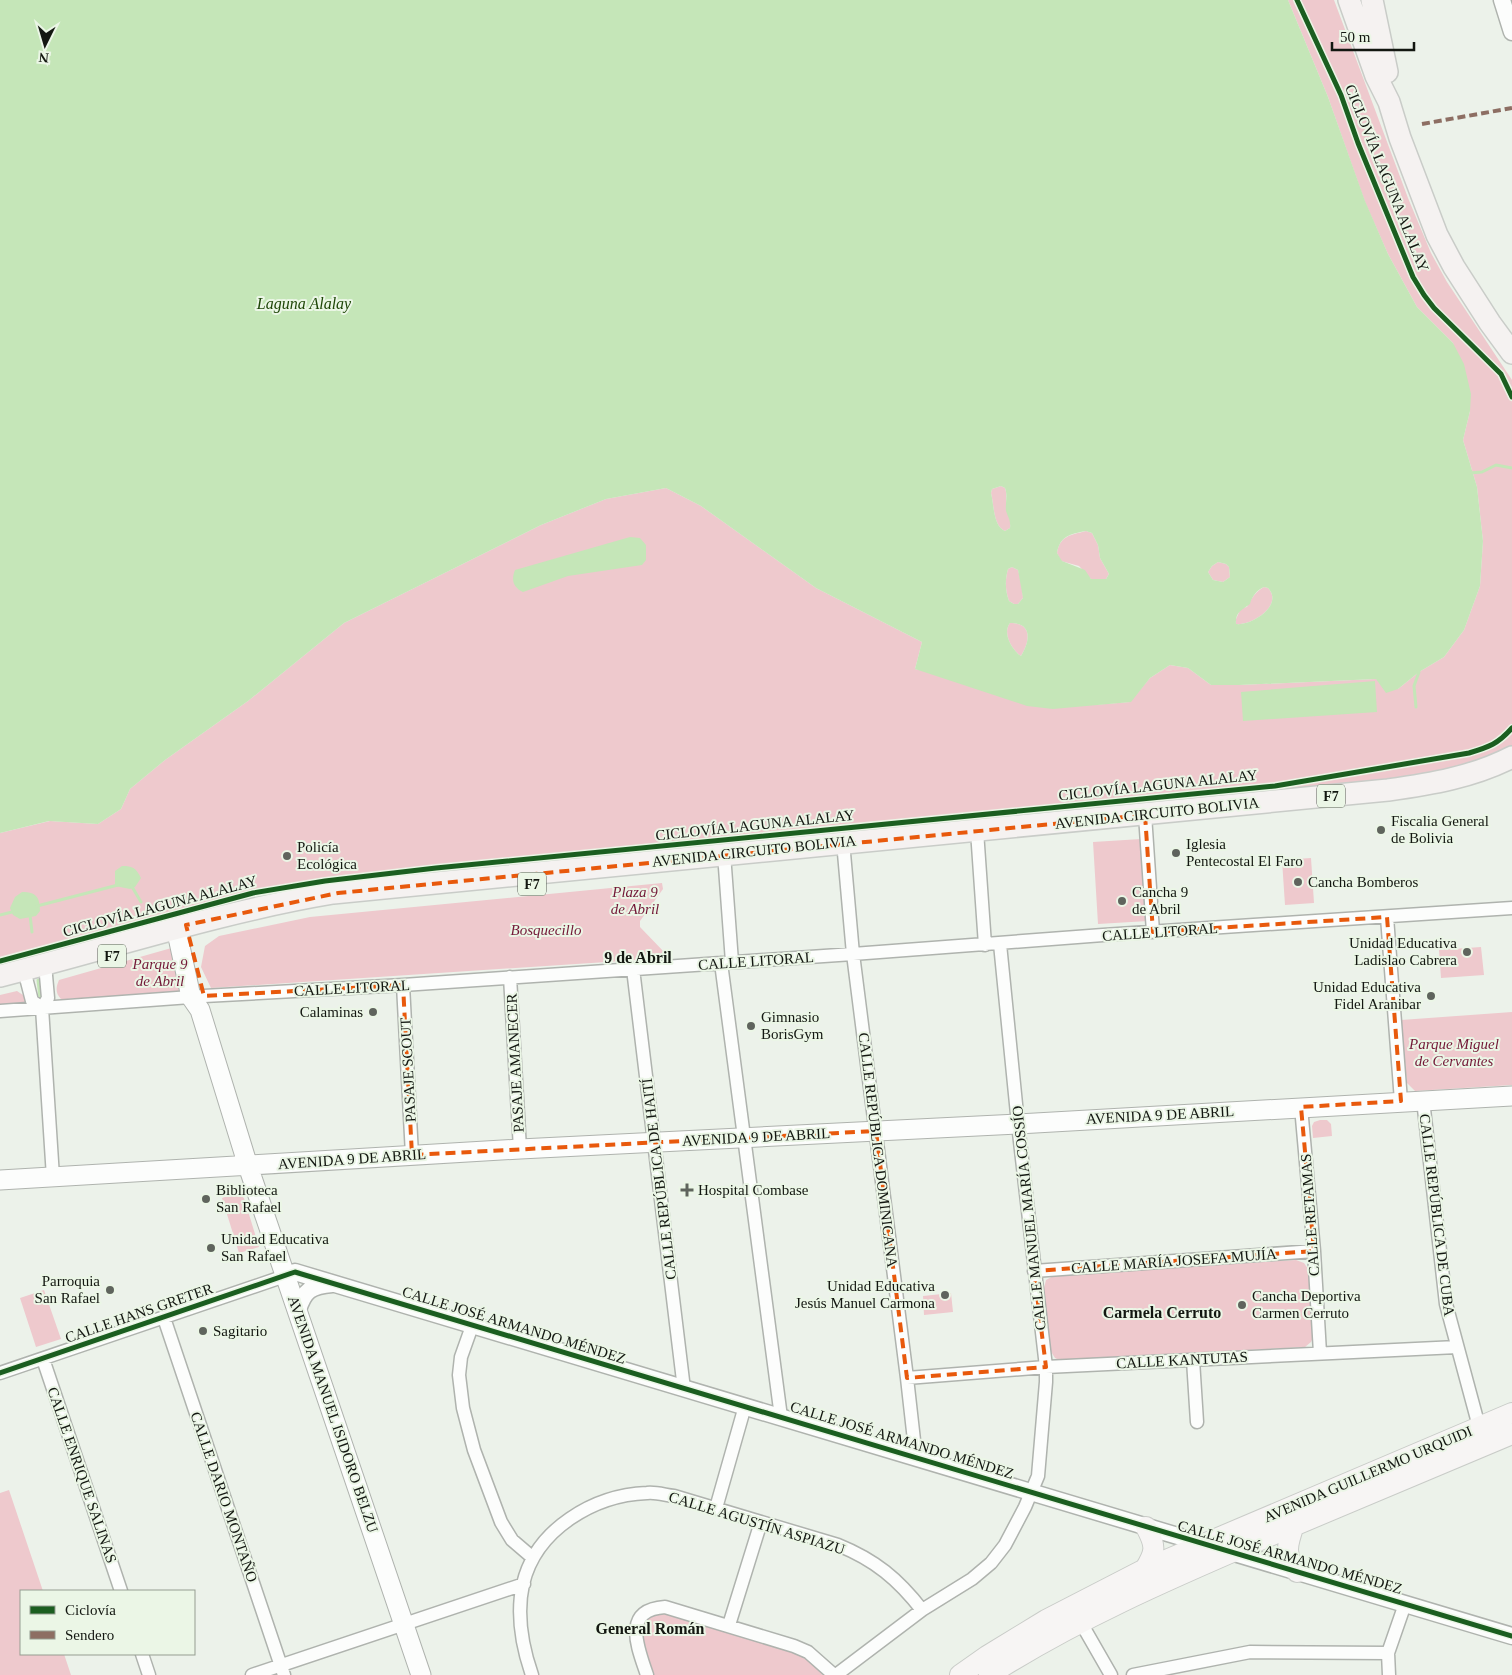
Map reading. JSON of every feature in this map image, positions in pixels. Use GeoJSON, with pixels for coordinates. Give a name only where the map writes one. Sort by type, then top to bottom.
{"type":"FeatureCollection","features":[{"type":"Feature","properties":{"kind":"highway"},"geometry":{"type":"LineString","coordinates":[[1349,0],[1376,76],[1389,102],[1400,138],[1437,235],[1454,267],[1512,353]]}},
{"type":"Feature","properties":{"kind":"highway"},"geometry":{"type":"LineString","coordinates":[[1372,0],[1388,75],[1389,102]]}},
{"type":"Feature","properties":{"kind":"highway","name":"AVENIDA CIRCUITO BOLIVIA"},"geometry":{"type":"LineString","coordinates":[[0,986],[36,972],[182,931],[330,904],[724,860],[1145,819],[1435,783],[1468,775],[1496,765],[1512,756]]}},
{"type":"Feature","properties":{"kind":"highway","name":"AVENIDA CIRCUITO BOLIVIA"},"geometry":{"type":"LineString","coordinates":[[1145,819],[1310,808],[1441,793],[1480,784],[1512,770]]}},
{"type":"Feature","properties":{"kind":"highway","name":"AVENIDA CIRCUITO BOLIVIA"},"geometry":{"type":"LineString","coordinates":[[0,976],[36,972]]}},
{"type":"Feature","properties":{"kind":"main road","name":"AVENIDA MANUEL ISIDORO BELZU"},"geometry":{"type":"LineString","coordinates":[[182,931],[198,1001],[248,1166],[421,1675]]}},
{"type":"Feature","properties":{"kind":"main road","name":"AVENIDA 9 DE ABRIL"},"geometry":{"type":"LineString","coordinates":[[0,1180],[520,1149],[1018,1124],[1512,1096]]}},
{"type":"Feature","properties":{"kind":"main road","name":"AVENIDA GUILLERMO URQUIDI"},"geometry":{"type":"LineString","coordinates":[[989,1675],[1080,1621],[1183,1572],[1294,1525],[1482,1436],[1512,1413]]}},
{"type":"Feature","properties":{"kind":"main road","name":"AVENIDA GUILLERMO URQUIDI"},"geometry":{"type":"LineString","coordinates":[[960,1675],[1046,1620],[1144,1569],[1203,1544],[1482,1436],[1512,1434]]}},
{"type":"Feature","properties":{"kind":"main road"},"geometry":{"type":"LineString","coordinates":[[1294,1525],[1288,1543],[1288,1552],[1290,1562],[1297,1572]]}},
{"type":"Feature","properties":{"kind":"main road"},"geometry":{"type":"LineString","coordinates":[[1144,1569],[1152,1558],[1154,1549],[1153,1540],[1146,1527]]}},
{"type":"Feature","properties":{"kind":"street"},"geometry":{"type":"LineString","coordinates":[[1502,0],[1512,32]]}},
{"type":"Feature","properties":{"kind":"street"},"geometry":{"type":"LineString","coordinates":[[1145,819],[1153,932]]}},
{"type":"Feature","properties":{"kind":"street"},"geometry":{"type":"LineString","coordinates":[[977,836],[985,945]]}},
{"type":"Feature","properties":{"kind":"street","name":"CALLE REPÚBLICA DOMINICANA"},"geometry":{"type":"LineString","coordinates":[[844,849],[853,954],[916,1458]]}},
{"type":"Feature","properties":{"kind":"street"},"geometry":{"type":"LineString","coordinates":[[724,860],[726,962],[744,1138],[781,1417]]}},
{"type":"Feature","properties":{"kind":"street","name":"CALLE LITORAL"},"geometry":{"type":"LineString","coordinates":[[0,1011],[198,1001],[510,977],[1512,908]]}},
{"type":"Feature","properties":{"kind":"street","name":"CALLE REPÚBLICA DE CUBA"},"geometry":{"type":"LineString","coordinates":[[1387,917],[1401,1101]]}},
{"type":"Feature","properties":{"kind":"street","name":"CALLE MANUEL MARÍA COSSÍO"},"geometry":{"type":"LineString","coordinates":[[835,1675],[922,1610],[972,1579],[991,1563],[1005,1545],[1038,1476],[1046,1367],[1018,1124],[1000,944]]}},
{"type":"Feature","properties":{"kind":"street","name":"CALLE REPÚBLICA DE HAITÍ"},"geometry":{"type":"LineString","coordinates":[[633,969],[684,1389]]}},
{"type":"Feature","properties":{"kind":"street"},"geometry":{"type":"LineString","coordinates":[[36,972],[32,1001],[42,1008]]}},
{"type":"Feature","properties":{"kind":"street"},"geometry":{"type":"LineString","coordinates":[[36,972],[48,998],[42,1008],[53,1176]]}},
{"type":"Feature","properties":{"kind":"street","name":"PASAJE AMANECER"},"geometry":{"type":"LineString","coordinates":[[510,977],[520,1149]]}},
{"type":"Feature","properties":{"kind":"street","name":"PASAJE SCOUT"},"geometry":{"type":"LineString","coordinates":[[403,985],[412,1156]]}},
{"type":"Feature","properties":{"kind":"street","name":"CALLE REPÚBLICA DE CUBA"},"geometry":{"type":"LineString","coordinates":[[1423,1100],[1446,1304],[1456,1347],[1482,1436]]}},
{"type":"Feature","properties":{"kind":"street","name":"CALLE RETAMAS"},"geometry":{"type":"LineString","coordinates":[[1301,1107],[1314,1251],[1320,1353]]}},
{"type":"Feature","properties":{"kind":"street","name":"CALLE MARÍA JOSEFA MUJÍA"},"geometry":{"type":"LineString","coordinates":[[1034,1271],[1314,1251]]}},
{"type":"Feature","properties":{"kind":"street","name":"CALLE JOSÉ ARMANDO MÉNDEZ"},"geometry":{"type":"LineString","coordinates":[[286,1276],[295,1272],[1512,1636]]}},
{"type":"Feature","properties":{"kind":"street","name":"CALLE HANS GRETER"},"geometry":{"type":"LineString","coordinates":[[0,1373],[286,1276]]}},
{"type":"Feature","properties":{"kind":"street"},"geometry":{"type":"LineString","coordinates":[[298,1310],[304,1295],[311,1288],[332,1284]]}},
{"type":"Feature","properties":{"kind":"street","name":"CALLE DARIO MONTAÑO"},"geometry":{"type":"LineString","coordinates":[[164,1318],[283,1670]]}},
{"type":"Feature","properties":{"kind":"street"},"geometry":{"type":"LineString","coordinates":[[472,1326],[461,1356],[459,1375],[463,1408],[474,1450],[502,1522],[512,1540],[533,1558]]}},
{"type":"Feature","properties":{"kind":"street","name":"CALLE KANTUTAS"},"geometry":{"type":"LineString","coordinates":[[907,1378],[1046,1367],[1456,1347]]}},
{"type":"Feature","properties":{"kind":"street","name":"CALLE ENRIQUE SALINAS"},"geometry":{"type":"LineString","coordinates":[[43,1359],[121,1590]]}},
{"type":"Feature","properties":{"kind":"street"},"geometry":{"type":"LineString","coordinates":[[1193,1360],[1197,1422]]}},
{"type":"Feature","properties":{"kind":"street"},"geometry":{"type":"LineString","coordinates":[[716,1508],[745,1406]]}},
{"type":"Feature","properties":{"kind":"street","name":"CALLE AGUSTÍN ASPIAZU"},"geometry":{"type":"LineString","coordinates":[[532,1675],[523,1646],[520,1608],[524,1584],[533,1558],[553,1533],[570,1518],[591,1506],[620,1496],[649,1493],[674,1496],[838,1546],[861,1555],[887,1573],[910,1594],[922,1610]]}},
{"type":"Feature","properties":{"kind":"street"},"geometry":{"type":"LineString","coordinates":[[729,1625],[761,1522]]}},
{"type":"Feature","properties":{"kind":"street"},"geometry":{"type":"LineString","coordinates":[[252,1675],[283,1670],[403,1624],[524,1584]]}},
{"type":"Feature","properties":{"kind":"street"},"geometry":{"type":"LineString","coordinates":[[1389,1675],[1388,1654],[1405,1604]]}},
{"type":"Feature","properties":{"kind":"street"},"geometry":{"type":"LineString","coordinates":[[647,1675],[636,1641],[638,1623],[644,1614],[652,1609],[666,1606],[794,1646],[808,1652],[835,1675]]}},
{"type":"Feature","properties":{"kind":"street"},"geometry":{"type":"LineString","coordinates":[[1080,1621],[1111,1675]]}},
{"type":"Feature","properties":{"kind":"street"},"geometry":{"type":"LineString","coordinates":[[1133,1675],[1250,1652],[1388,1654]]}},
{"type":"Feature","properties":{"kind":"street"},"geometry":{"type":"LineString","coordinates":[[142,1655],[150,1675]]}},
{"type":"Feature","properties":{"kind":"highlighted area"},"geometry":{"type":"Polygon","coordinates":[[[1145,815],[1153,932],[1387,917],[1401,1101],[1301,1107],[1314,1251],[1034,1271],[1046,1367],[907,1378],[876,1131],[412,1155],[403,985],[204,996],[186,925],[338,893],[1145,815]]]}},
{"type":"Feature","properties":{"kind":"green space"},"geometry":{"type":"Polygon","coordinates":[[[1288,0],[1334,0],[1408,198],[1431,253],[1447,282],[1512,380],[1512,747],[1480,761],[1409,779],[331,886],[0,967],[0,833],[50,821],[98,824],[121,809],[130,789],[165,760],[248,701],[344,623],[541,525],[606,499],[666,488],[701,506],[816,588],[922,642],[915,669],[1093,705],[1130,702],[1150,678],[1170,665],[1188,668],[1211,685],[1376,679],[1398,689],[1419,672],[1444,657],[1464,630],[1480,586],[1483,541],[1477,487],[1463,440],[1470,411],[1453,343],[1417,307],[1388,254],[1365,202],[1328,97],[1288,0]]]}},
{"type":"Feature","properties":{"kind":"green space"},"geometry":{"type":"Polygon","coordinates":[[[1001,486],[1006,490],[1006,505],[1010,521],[1010,528],[1005,531],[996,520],[991,493],[992,489],[1001,486]]]}},
{"type":"Feature","properties":{"kind":"green space"},"geometry":{"type":"Polygon","coordinates":[[[1086,531],[1092,533],[1098,545],[1100,558],[1109,574],[1106,579],[1091,579],[1079,566],[1061,561],[1057,553],[1058,547],[1063,540],[1071,535],[1086,531]]]}},
{"type":"Feature","properties":{"kind":"green space"},"geometry":{"type":"Polygon","coordinates":[[[1218,562],[1229,567],[1230,577],[1223,582],[1213,580],[1208,572],[1218,562]]]}},
{"type":"Feature","properties":{"kind":"green space"},"geometry":{"type":"Polygon","coordinates":[[[1012,567],[1018,570],[1022,588],[1023,598],[1018,604],[1009,601],[1007,593],[1007,573],[1008,569],[1012,567]]]}},
{"type":"Feature","properties":{"kind":"green space"},"geometry":{"type":"Polygon","coordinates":[[[1264,587],[1268,588],[1272,595],[1269,607],[1264,613],[1250,622],[1236,624],[1241,608],[1247,607],[1254,596],[1264,587]]]}},
{"type":"Feature","properties":{"kind":"green space"},"geometry":{"type":"Polygon","coordinates":[[[1010,623],[1023,626],[1028,634],[1028,639],[1021,656],[1014,650],[1009,641],[1007,632],[1010,623]]]}},
{"type":"Feature","properties":{"kind":"green space"},"geometry":{"type":"Polygon","coordinates":[[[1141,839],[1148,921],[1098,924],[1093,842],[1141,839]]]}},
{"type":"Feature","properties":{"kind":"green space","name":"Cancha Bomberos"},"geometry":{"type":"Polygon","coordinates":[[[1311,858],[1314,903],[1285,905],[1282,860],[1311,858]]]}},
{"type":"Feature","properties":{"kind":"green space"},"geometry":{"type":"Polygon","coordinates":[[[662,883],[663,889],[640,921],[640,927],[666,954],[667,958],[211,988],[201,967],[205,946],[219,936],[310,917],[662,883]]]}},
{"type":"Feature","properties":{"kind":"green space","name":"Parque 9 de Abril"},"geometry":{"type":"Polygon","coordinates":[[[175,947],[183,989],[179,992],[61,999],[57,992],[59,980],[175,947]]]}},
{"type":"Feature","properties":{"kind":"green space"},"geometry":{"type":"Polygon","coordinates":[[[1481,947],[1484,975],[1441,978],[1439,950],[1481,947]]]}},
{"type":"Feature","properties":{"kind":"green space"},"geometry":{"type":"Polygon","coordinates":[[[17,991],[26,997],[27,1002],[0,1005],[0,995],[17,991]]]}},
{"type":"Feature","properties":{"kind":"green space","name":"Parque Miguel de Cervantes"},"geometry":{"type":"Polygon","coordinates":[[[1512,1012],[1512,1085],[1415,1091],[1407,1083],[1401,1020],[1512,1012]]]}},
{"type":"Feature","properties":{"kind":"green space"},"geometry":{"type":"Polygon","coordinates":[[[1327,1120],[1331,1124],[1332,1136],[1313,1138],[1312,1126],[1314,1122],[1327,1120]]]}},
{"type":"Feature","properties":{"kind":"green space"},"geometry":{"type":"Polygon","coordinates":[[[237,1193],[244,1198],[259,1247],[239,1253],[222,1198],[237,1193]]]}},
{"type":"Feature","properties":{"kind":"green space"},"geometry":{"type":"Polygon","coordinates":[[[1296,1260],[1304,1263],[1308,1269],[1314,1335],[1311,1342],[1305,1347],[1059,1360],[1055,1358],[1050,1350],[1044,1288],[1046,1280],[1057,1274],[1296,1260]]]}},
{"type":"Feature","properties":{"kind":"green space"},"geometry":{"type":"Polygon","coordinates":[[[44,1290],[61,1339],[36,1347],[20,1298],[44,1290]]]}},
{"type":"Feature","properties":{"kind":"green space"},"geometry":{"type":"Polygon","coordinates":[[[951,1293],[953,1312],[924,1315],[923,1296],[951,1293]]]}},
{"type":"Feature","properties":{"kind":"green space"},"geometry":{"type":"Polygon","coordinates":[[[9,1490],[43,1590],[20,1590],[20,1655],[64,1655],[71,1675],[0,1675],[0,1493],[9,1490]]]}},
{"type":"Feature","properties":{"kind":"green space"},"geometry":{"type":"Polygon","coordinates":[[[661,1611],[786,1648],[806,1658],[821,1671],[822,1675],[652,1675],[642,1647],[641,1631],[644,1624],[651,1617],[661,1611]]]}},
{"type":"Feature","properties":{"kind":"water","name":"Laguna Alalay"},"geometry":{"type":"Polygon","coordinates":[[[0,0],[1288,0],[1328,97],[1365,201],[1388,254],[1417,307],[1453,343],[1464,364],[1471,394],[1470,411],[1463,440],[1477,487],[1483,541],[1480,586],[1464,630],[1444,657],[1419,672],[1398,689],[1386,693],[1376,679],[1211,685],[1188,668],[1170,665],[1150,678],[1131,702],[1053,709],[1027,706],[915,669],[922,642],[816,588],[701,506],[666,488],[606,499],[541,525],[344,623],[248,701],[165,760],[130,789],[121,809],[98,824],[49,821],[0,833],[0,0]],[[1001,486],[992,489],[991,493],[996,520],[1005,531],[1010,526],[1006,511],[1005,488],[1001,486]],[[1086,531],[1075,533],[1063,539],[1058,547],[1057,553],[1062,561],[1085,570],[1091,579],[1106,579],[1109,574],[1100,558],[1098,545],[1092,533],[1086,531]],[[1218,562],[1208,572],[1213,580],[1223,582],[1230,577],[1229,567],[1218,562]],[[1012,567],[1008,569],[1006,585],[1009,601],[1018,604],[1023,598],[1018,570],[1012,567]],[[1264,587],[1253,596],[1250,604],[1238,614],[1236,624],[1250,622],[1264,613],[1269,607],[1272,595],[1268,588],[1264,587]],[[1010,623],[1007,632],[1011,646],[1021,656],[1028,639],[1026,629],[1023,626],[1010,623]]]}},
{"type":"Feature","properties":{"kind":"water"},"geometry":{"type":"Polygon","coordinates":[[[630,537],[640,538],[646,545],[646,560],[642,565],[568,576],[523,592],[514,583],[515,570],[630,537]]]}},
{"type":"Feature","properties":{"kind":"water"},"geometry":{"type":"Polygon","coordinates":[[[1375,681],[1377,712],[1243,721],[1241,692],[1375,681]]]}},
{"type":"Feature","properties":{"kind":"water"},"geometry":{"type":"Polygon","coordinates":[[[122,866],[134,868],[141,878],[135,887],[130,889],[115,886],[115,871],[122,866]]]}},
{"type":"Feature","properties":{"kind":"water"},"geometry":{"type":"Polygon","coordinates":[[[22,892],[34,894],[38,899],[40,911],[36,916],[20,919],[13,915],[10,908],[15,897],[22,892]]]}},
{"type":"Feature","properties":{"kind":"waterway"},"geometry":{"type":"LineString","coordinates":[[1469,473],[1482,472],[1496,465],[1512,468]]}},
{"type":"Feature","properties":{"kind":"waterway"},"geometry":{"type":"LineString","coordinates":[[1416,707],[1414,686],[1419,672],[1417,669]]}},
{"type":"Feature","properties":{"kind":"waterway"},"geometry":{"type":"LineString","coordinates":[[37,906],[118,885]]}},
{"type":"Feature","properties":{"kind":"waterway"},"geometry":{"type":"LineString","coordinates":[[131,885],[141,902]]}},
{"type":"Feature","properties":{"kind":"waterway"},"geometry":{"type":"LineString","coordinates":[[0,915],[16,911]]}},
{"type":"Feature","properties":{"kind":"waterway"},"geometry":{"type":"LineString","coordinates":[[30,915],[32,932]]}},
{"type":"Feature","properties":{"kind":"waterway"},"geometry":{"type":"LineString","coordinates":[[38,980],[40,998]]}},
{"type":"Feature","properties":{"kind":"marked path"},"geometry":{"type":"LineString","coordinates":[[1422,124],[1512,108]]}},
{"type":"Feature","properties":{"kind":"cycle path","name":"CICLOVÍA LAGUNA ALALAY"},"geometry":{"type":"LineString","coordinates":[[1297,0],[1341,95],[1358,143],[1413,277],[1434,308],[1501,374],[1512,397]]}},
{"type":"Feature","properties":{"kind":"cycle path","name":"CICLOVÍA LAGUNA ALALAY"},"geometry":{"type":"LineString","coordinates":[[0,961],[253,893],[325,881],[436,868],[1275,786],[1469,753],[1493,744],[1512,728]]}},
{"type":"Feature","properties":{"kind":"cycle path"},"geometry":{"type":"LineString","coordinates":[[0,1373],[295,1272],[1512,1636]]}},
{"type":"Feature","properties":{"kind":"place","name":"Fiscalia General de Bolivia"},"geometry":{"type":"Point","coordinates":[1381,830]}},
{"type":"Feature","properties":{"kind":"place","name":"Iglesia Pentecostal El Faro"},"geometry":{"type":"Point","coordinates":[1176,853]}},
{"type":"Feature","properties":{"kind":"place","name":"Policía Ecológica"},"geometry":{"type":"Point","coordinates":[287,856]}},
{"type":"Feature","properties":{"kind":"place","name":"Cancha Bomberos"},"geometry":{"type":"Point","coordinates":[1298,882]}},
{"type":"Feature","properties":{"kind":"place","name":"Cancha 9 de Abril"},"geometry":{"type":"Point","coordinates":[1122,901]}},
{"type":"Feature","properties":{"kind":"place","name":"Unidad Educativa Ladislao Cabrera"},"geometry":{"type":"Point","coordinates":[1467,952]}},
{"type":"Feature","properties":{"kind":"place","name":"Unidad Educativa Fidel Aranibar"},"geometry":{"type":"Point","coordinates":[1431,996]}},
{"type":"Feature","properties":{"kind":"place","name":"Calaminas"},"geometry":{"type":"Point","coordinates":[373,1012]}},
{"type":"Feature","properties":{"kind":"place","name":"Gimnasio BorisGym"},"geometry":{"type":"Point","coordinates":[751,1026]}},
{"type":"Feature","properties":{"kind":"place","name":"Hospital Combase"},"geometry":{"type":"Point","coordinates":[687,1190]}},
{"type":"Feature","properties":{"kind":"place","name":"Biblioteca San Rafael"},"geometry":{"type":"Point","coordinates":[206,1199]}},
{"type":"Feature","properties":{"kind":"place","name":"Unidad Educativa San Rafael"},"geometry":{"type":"Point","coordinates":[211,1248]}},
{"type":"Feature","properties":{"kind":"place","name":"Parroquia San Rafael"},"geometry":{"type":"Point","coordinates":[110,1290]}},
{"type":"Feature","properties":{"kind":"place","name":"Unidad Educativa Jesús Manuel Carmona"},"geometry":{"type":"Point","coordinates":[945,1295]}},
{"type":"Feature","properties":{"kind":"place","name":"Cancha Deportiva Carmen Cerruto"},"geometry":{"type":"Point","coordinates":[1242,1305]}},
{"type":"Feature","properties":{"kind":"place","name":"Sagitario"},"geometry":{"type":"Point","coordinates":[203,1331]}},
{"type":"Feature","properties":{"kind":"district","name":"9 de Abril"},"geometry":{"type":"Point","coordinates":[638,957]}},
{"type":"Feature","properties":{"kind":"district","name":"Carmela Cerruto"},"geometry":{"type":"Point","coordinates":[1162,1312]}},
{"type":"Feature","properties":{"kind":"district","name":"General Román"},"geometry":{"type":"Point","coordinates":[650,1628]}},
{"type":"Feature","properties":{"kind":"park label","name":"Plaza 9 de Abril"},"geometry":{"type":"Point","coordinates":[635,900]}},
{"type":"Feature","properties":{"kind":"park label","name":"Bosquecillo"},"geometry":{"type":"Point","coordinates":[546,930]}}]}
